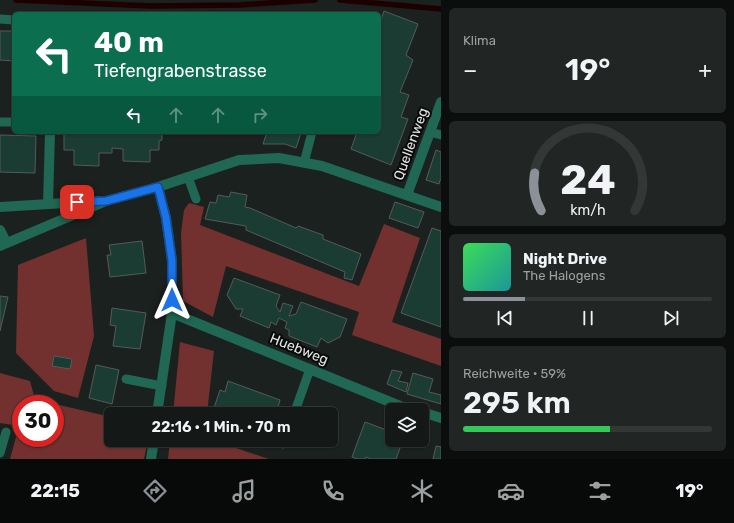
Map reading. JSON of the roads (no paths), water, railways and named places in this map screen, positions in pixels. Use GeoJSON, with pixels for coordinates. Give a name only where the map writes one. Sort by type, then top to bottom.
{"type":"FeatureCollection","features":[{"type":"Feature","properties":{"kind":"street","name":"Quellenweg"},"geometry":{"type":"LineString","coordinates":[[407,195],[441,102]]}},
{"type":"Feature","properties":{"kind":"street"},"geometry":{"type":"LineString","coordinates":[[48,204],[50,134]]}},
{"type":"Feature","properties":{"kind":"street"},"geometry":{"type":"LineString","coordinates":[[0,230],[3,244],[106,201],[158,187],[238,160],[279,158],[322,166],[441,207]]}},
{"type":"Feature","properties":{"kind":"street"},"geometry":{"type":"LineString","coordinates":[[158,187],[166,218],[172,261],[172,313],[159,407]]}},
{"type":"Feature","properties":{"kind":"street"},"geometry":{"type":"LineString","coordinates":[[0,207],[106,201]]}},
{"type":"Feature","properties":{"kind":"street","name":"Huebweg"},"geometry":{"type":"LineString","coordinates":[[172,313],[393,403]]}},
{"type":"Feature","properties":{"kind":"street"},"geometry":{"type":"LineString","coordinates":[[429,414],[441,418]]}},
{"type":"Feature","properties":{"kind":"street"},"geometry":{"type":"LineString","coordinates":[[151,459],[153,447]]}},
{"type":"Feature","properties":{"kind":"lane"},"geometry":{"type":"LineString","coordinates":[[0,19],[12,20]]}},
{"type":"Feature","properties":{"kind":"lane"},"geometry":{"type":"LineString","coordinates":[[0,122],[12,122]]}},
{"type":"Feature","properties":{"kind":"lane"},"geometry":{"type":"LineString","coordinates":[[430,132],[441,135]]}},
{"type":"Feature","properties":{"kind":"lane"},"geometry":{"type":"LineString","coordinates":[[304,163],[311,134]]}},
{"type":"Feature","properties":{"kind":"lane"},"geometry":{"type":"LineString","coordinates":[[188,177],[196,199]]}},
{"type":"Feature","properties":{"kind":"lane"},"geometry":{"type":"LineString","coordinates":[[296,407],[310,369]]}},
{"type":"Feature","properties":{"kind":"lane"},"geometry":{"type":"LineString","coordinates":[[126,379],[162,386]]}},
{"type":"Feature","properties":{"kind":"lane"},"geometry":{"type":"LineString","coordinates":[[0,453],[6,432]]}},
{"type":"Feature","properties":{"kind":"waterway"},"geometry":{"type":"LineString","coordinates":[[16,0],[151,6],[239,5],[315,0]]}},
{"type":"Feature","properties":{"kind":"waterway"},"geometry":{"type":"LineString","coordinates":[[340,0],[441,9]]}}]}
